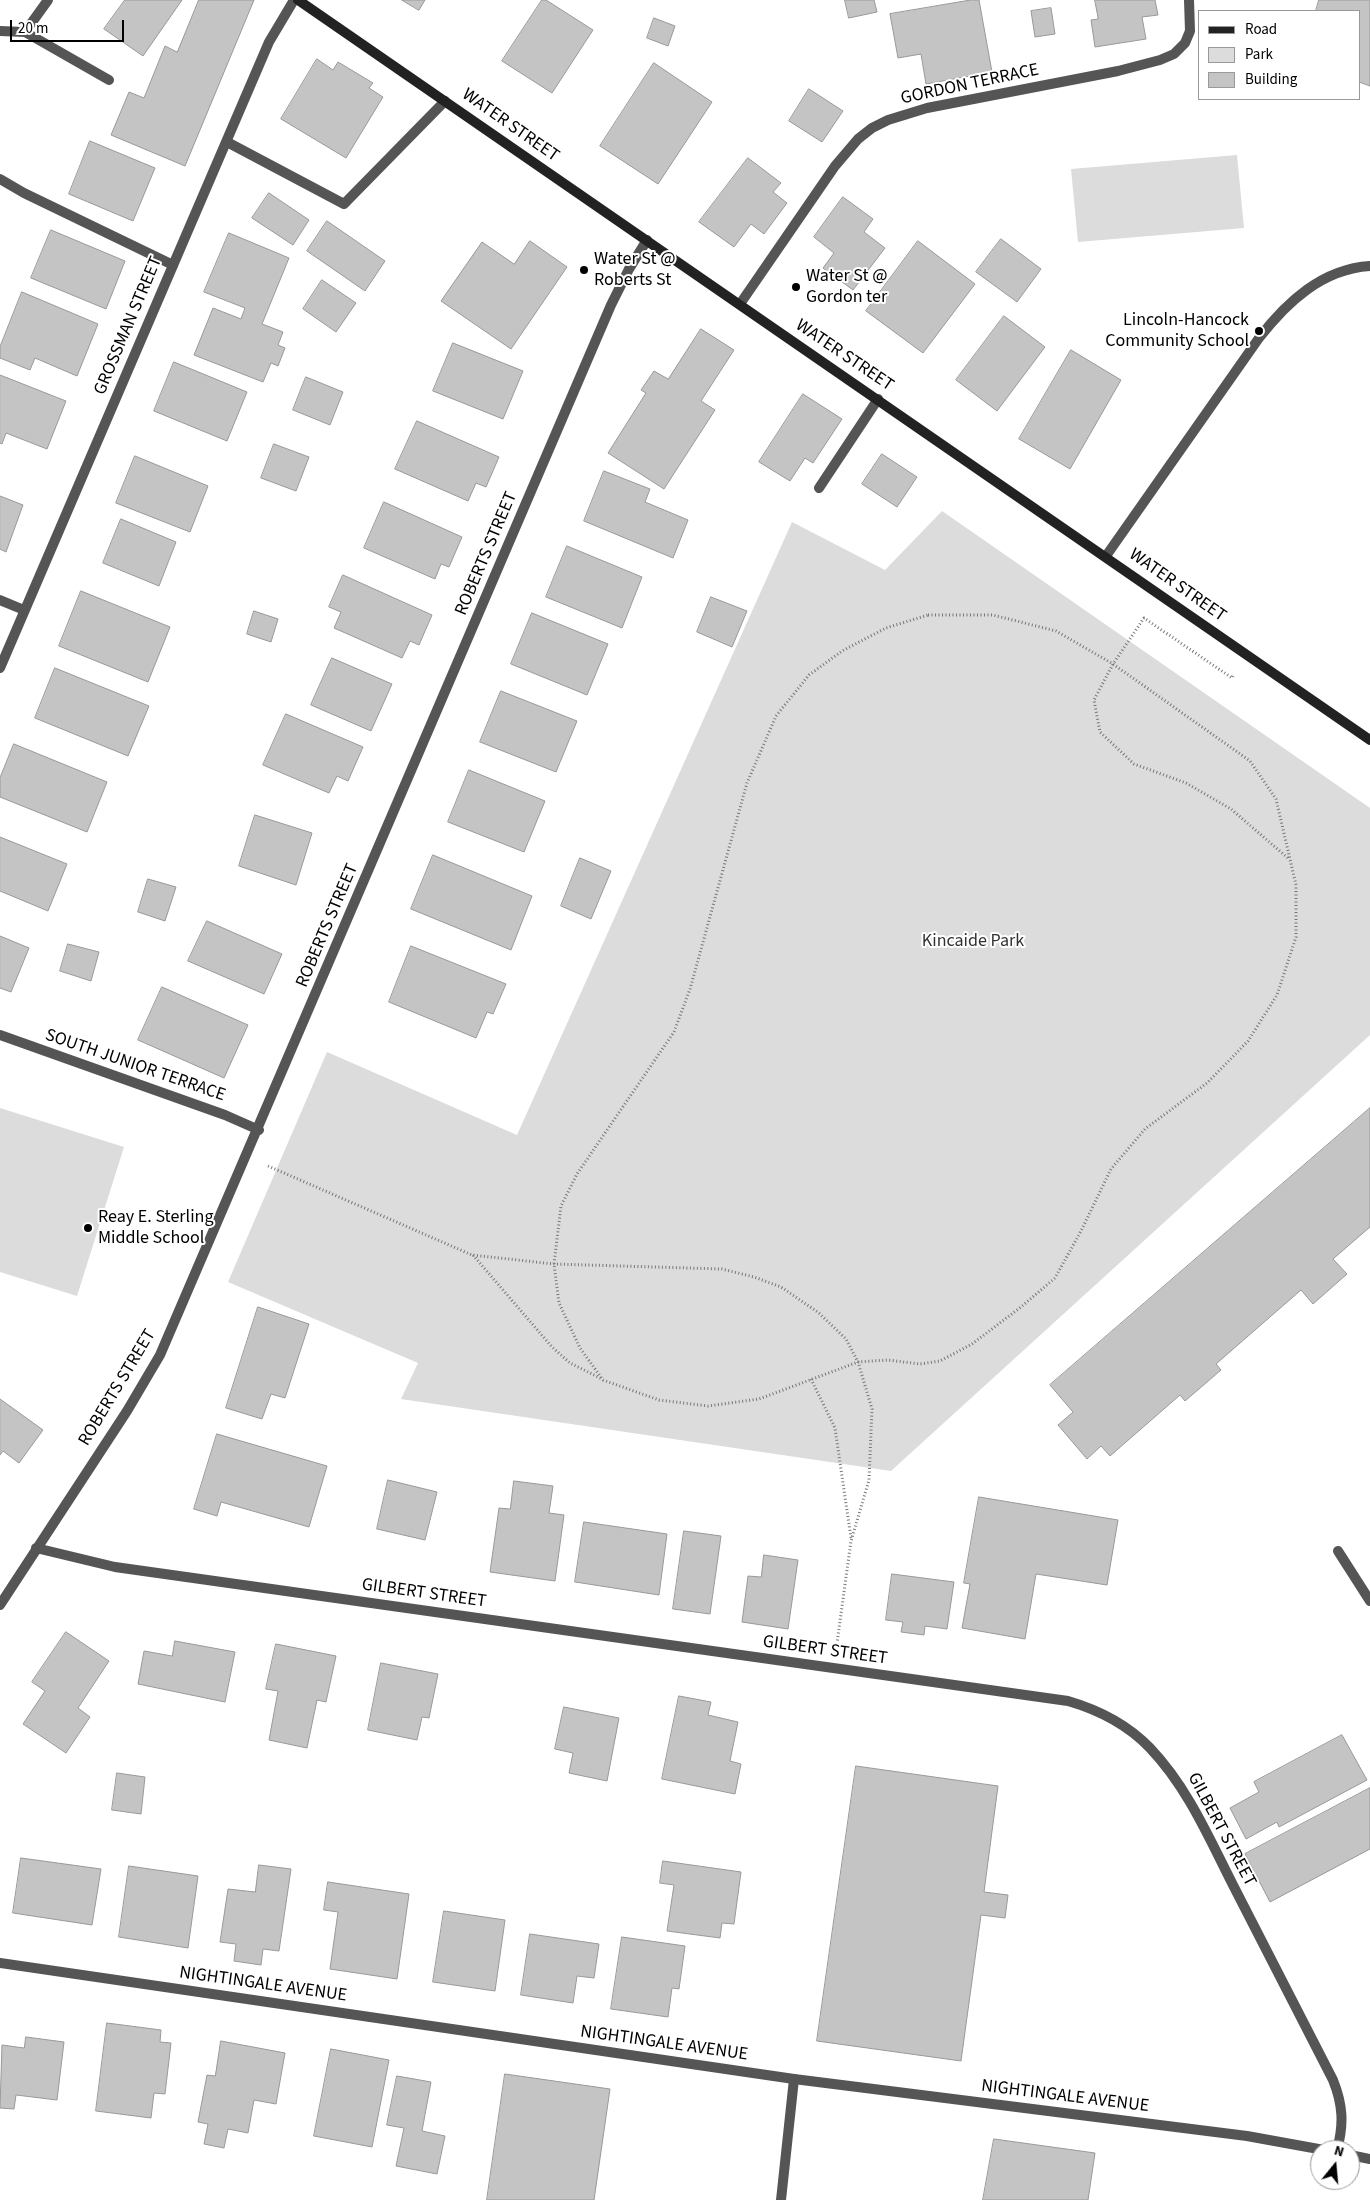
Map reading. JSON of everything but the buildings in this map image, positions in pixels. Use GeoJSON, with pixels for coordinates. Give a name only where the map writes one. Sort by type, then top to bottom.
{"type":"FeatureCollection","features":[{"type":"Feature","properties":{"kind":"main road","name":"WATER STREET"},"geometry":{"type":"LineString","coordinates":[[298,0],[1370,740]]}},
{"type":"Feature","properties":{"kind":"street"},"geometry":{"type":"LineString","coordinates":[[24,32],[48,0]]}},
{"type":"Feature","properties":{"kind":"street","name":"GROSSMAN STREET"},"geometry":{"type":"LineString","coordinates":[[0,668],[269,42],[294,0]]}},
{"type":"Feature","properties":{"kind":"street","name":"GORDON TERRACE"},"geometry":{"type":"LineString","coordinates":[[740,304],[835,166],[858,139],[872,128],[888,120],[927,108],[1118,71],[1160,60],[1174,54],[1185,43],[1190,31],[1188,0]]}},
{"type":"Feature","properties":{"kind":"street"},"geometry":{"type":"LineString","coordinates":[[0,31],[24,32],[109,80]]}},
{"type":"Feature","properties":{"kind":"street"},"geometry":{"type":"LineString","coordinates":[[227,142],[344,204],[445,101]]}},
{"type":"Feature","properties":{"kind":"street"},"geometry":{"type":"LineString","coordinates":[[0,178],[24,193],[173,265]]}},
{"type":"Feature","properties":{"kind":"street","name":"ROBERTS STREET"},"geometry":{"type":"LineString","coordinates":[[0,1605],[127,1411],[160,1355],[259,1130],[611,305],[647,240]]}},
{"type":"Feature","properties":{"kind":"street"},"geometry":{"type":"LineString","coordinates":[[1106,556],[1259,338],[1286,306],[1322,280],[1342,272],[1370,266]]}},
{"type":"Feature","properties":{"kind":"street"},"geometry":{"type":"LineString","coordinates":[[819,488],[878,399]]}},
{"type":"Feature","properties":{"kind":"street"},"geometry":{"type":"LineString","coordinates":[[0,600],[24,610]]}},
{"type":"Feature","properties":{"kind":"street","name":"SOUTH JUNIOR TERRACE"},"geometry":{"type":"LineString","coordinates":[[0,1035],[225,1115],[259,1130]]}},
{"type":"Feature","properties":{"kind":"street","name":"GILBERT STREET"},"geometry":{"type":"LineString","coordinates":[[36,1548],[115,1567],[1068,1701],[1108,1716],[1148,1746],[1186,1792],[1332,2080],[1343,2113],[1340,2140]]}},
{"type":"Feature","properties":{"kind":"street"},"geometry":{"type":"LineString","coordinates":[[1338,1551],[1370,1601]]}},
{"type":"Feature","properties":{"kind":"street","name":"NIGHTINGALE AVENUE"},"geometry":{"type":"LineString","coordinates":[[0,1964],[794,2079],[1246,2136],[1310,2147]]}},
{"type":"Feature","properties":{"kind":"street"},"geometry":{"type":"LineString","coordinates":[[781,2200],[794,2079]]}},
{"type":"Feature","properties":{"kind":"path"},"geometry":{"type":"LineString","coordinates":[[472,1255],[552,1347],[570,1362],[603,1380],[660,1400],[708,1406],[759,1399],[858,1362],[888,1360],[920,1364],[940,1361],[972,1344],[1021,1307],[1055,1278],[1081,1232],[1111,1169],[1146,1128],[1206,1083],[1248,1041],[1277,995],[1296,937],[1296,885],[1276,799],[1250,761],[1113,664],[1056,631],[994,615],[928,615],[886,628],[842,651],[809,675],[776,716],[748,783],[690,989],[674,1032],[577,1174],[561,1206],[554,1264],[559,1303],[580,1348],[603,1380]]}},
{"type":"Feature","properties":{"kind":"path"},"geometry":{"type":"LineString","coordinates":[[1246,654],[1232,678],[1144,618],[1113,664],[1094,700],[1100,732],[1134,764],[1186,783],[1230,808],[1290,860]]}},
{"type":"Feature","properties":{"kind":"path"},"geometry":{"type":"LineString","coordinates":[[246,1157],[472,1255],[554,1264],[722,1269],[754,1277],[781,1287],[819,1313],[846,1339],[858,1362],[872,1409],[869,1480],[851,1541],[833,1668]]}},
{"type":"Feature","properties":{"kind":"path"},"geometry":{"type":"LineString","coordinates":[[811,1379],[835,1428],[851,1541]]}},
{"type":"Feature","properties":{"kind":"green space"},"geometry":{"type":"Polygon","coordinates":[[[1237,155],[1244,228],[1078,242],[1071,169],[1237,155]]]}},
{"type":"Feature","properties":{"kind":"green space","name":"Kincaide Park"},"geometry":{"type":"Polygon","coordinates":[[[942,511],[1370,808],[1370,1035],[891,1471],[401,1399],[418,1363],[228,1282],[327,1052],[517,1135],[792,522],[885,570],[942,511]]]}},
{"type":"Feature","properties":{"kind":"green space"},"geometry":{"type":"Polygon","coordinates":[[[0,1108],[124,1147],[77,1296],[0,1272],[0,1108]]]}},
{"type":"Feature","properties":{"kind":"place","name":"Water St @ Roberts St"},"geometry":{"type":"Point","coordinates":[584,270]}},
{"type":"Feature","properties":{"kind":"place","name":"Water St @ Gordon ter"},"geometry":{"type":"Point","coordinates":[796,287]}},
{"type":"Feature","properties":{"kind":"place","name":"Lincoln-Hancock Community School"},"geometry":{"type":"Point","coordinates":[1259,331]}},
{"type":"Feature","properties":{"kind":"place","name":"Reay E. Sterling Middle School"},"geometry":{"type":"Point","coordinates":[88,1228]}}]}
